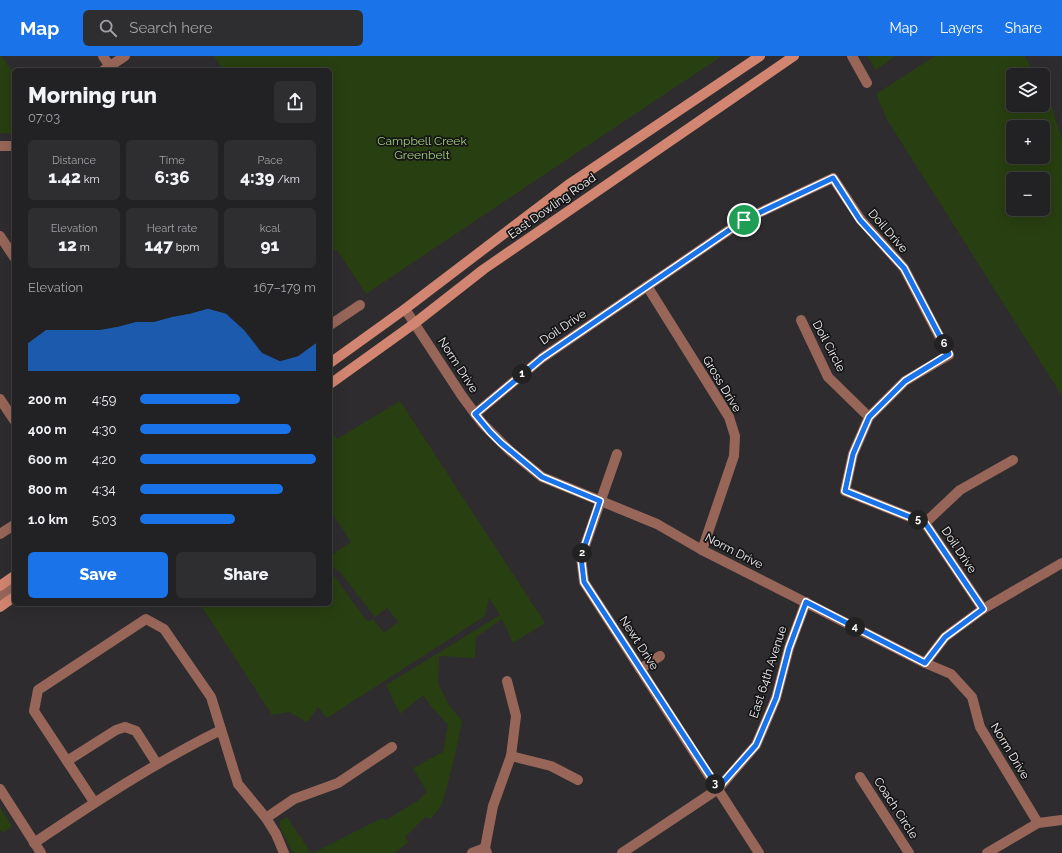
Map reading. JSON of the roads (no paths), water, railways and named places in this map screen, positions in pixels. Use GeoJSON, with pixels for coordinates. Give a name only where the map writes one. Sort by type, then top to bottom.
{"type":"FeatureCollection","features":[{"type":"Feature","properties":{"kind":"main road","name":"East Dowling Road"},"geometry":{"type":"LineString","coordinates":[[332,362],[405,309],[568,185],[760,56]]}},
{"type":"Feature","properties":{"kind":"main road","name":"East Dowling Road"},"geometry":{"type":"LineString","coordinates":[[332,383],[415,323],[484,269],[794,56]]}},
{"type":"Feature","properties":{"kind":"main road"},"geometry":{"type":"LineString","coordinates":[[0,586],[12,577]]}},
{"type":"Feature","properties":{"kind":"main road"},"geometry":{"type":"LineString","coordinates":[[0,607],[12,598]]}},
{"type":"Feature","properties":{"kind":"street"},"geometry":{"type":"LineString","coordinates":[[103,56],[109,68]]}},
{"type":"Feature","properties":{"kind":"street"},"geometry":{"type":"LineString","coordinates":[[110,68],[125,56]]}},
{"type":"Feature","properties":{"kind":"street"},"geometry":{"type":"LineString","coordinates":[[852,56],[867,83]]}},
{"type":"Feature","properties":{"kind":"street"},"geometry":{"type":"LineString","coordinates":[[0,146],[12,146]]}},
{"type":"Feature","properties":{"kind":"street","name":"Doil Drive"},"geometry":{"type":"LineString","coordinates":[[475,414],[542,358],[744,220],[833,178],[860,220],[904,268],[949,354],[905,381],[869,417],[853,454],[845,491],[925,523],[983,609]]}},
{"type":"Feature","properties":{"kind":"street"},"geometry":{"type":"LineString","coordinates":[[0,236],[12,254]]}},
{"type":"Feature","properties":{"kind":"street","name":"Gross Drive"},"geometry":{"type":"LineString","coordinates":[[647,286],[729,418],[735,436],[734,456],[702,550]]}},
{"type":"Feature","properties":{"kind":"street"},"geometry":{"type":"LineString","coordinates":[[332,324],[360,305]]}},
{"type":"Feature","properties":{"kind":"street","name":"Norm Drive"},"geometry":{"type":"LineString","coordinates":[[405,309],[475,414],[501,443],[542,477],[657,524],[702,550],[925,663],[951,674],[972,696],[980,727],[1038,823]]}},
{"type":"Feature","properties":{"kind":"street","name":"Doil Circle"},"geometry":{"type":"LineString","coordinates":[[801,320],[828,376],[869,417]]}},
{"type":"Feature","properties":{"kind":"street"},"geometry":{"type":"LineString","coordinates":[[0,399],[12,417]]}},
{"type":"Feature","properties":{"kind":"street","name":"Newt Drive"},"geometry":{"type":"LineString","coordinates":[[617,454],[581,557],[584,582],[760,853]]}},
{"type":"Feature","properties":{"kind":"street"},"geometry":{"type":"LineString","coordinates":[[925,523],[960,490],[1013,460]]}},
{"type":"Feature","properties":{"kind":"street"},"geometry":{"type":"LineString","coordinates":[[0,534],[12,526]]}},
{"type":"Feature","properties":{"kind":"street"},"geometry":{"type":"LineString","coordinates":[[925,663],[945,637],[983,609],[1062,563]]}},
{"type":"Feature","properties":{"kind":"street"},"geometry":{"type":"LineString","coordinates":[[0,596],[12,585]]}},
{"type":"Feature","properties":{"kind":"street","name":"East 64th Avenue"},"geometry":{"type":"LineString","coordinates":[[622,853],[718,788],[756,745],[776,698],[789,648],[806,602]]}},
{"type":"Feature","properties":{"kind":"street"},"geometry":{"type":"LineString","coordinates":[[94,802],[34,711],[38,690],[146,620],[164,629],[211,697],[238,784],[266,818],[276,834],[284,853]]}},
{"type":"Feature","properties":{"kind":"street"},"geometry":{"type":"LineString","coordinates":[[640,669],[660,656]]}},
{"type":"Feature","properties":{"kind":"street"},"geometry":{"type":"LineString","coordinates":[[472,853],[486,850],[493,806],[510,756],[516,716],[508,681]]}},
{"type":"Feature","properties":{"kind":"street"},"geometry":{"type":"LineString","coordinates":[[67,760],[116,730],[125,727],[136,731],[158,764]]}},
{"type":"Feature","properties":{"kind":"street"},"geometry":{"type":"LineString","coordinates":[[34,843],[94,802],[176,753],[221,730]]}},
{"type":"Feature","properties":{"kind":"street"},"geometry":{"type":"LineString","coordinates":[[266,818],[294,800],[338,783],[392,747]]}},
{"type":"Feature","properties":{"kind":"street"},"geometry":{"type":"LineString","coordinates":[[510,756],[551,766],[578,780]]}},
{"type":"Feature","properties":{"kind":"street","name":"Coach Circle"},"geometry":{"type":"LineString","coordinates":[[860,777],[909,853]]}},
{"type":"Feature","properties":{"kind":"street"},"geometry":{"type":"LineString","coordinates":[[0,789],[41,853]]}},
{"type":"Feature","properties":{"kind":"street"},"geometry":{"type":"LineString","coordinates":[[987,853],[1038,823],[1062,820]]}},
{"type":"Feature","properties":{"kind":"park label","name":"Campbell Creek Greenbelt"},"geometry":{"type":"Point","coordinates":[422,148]}}]}
